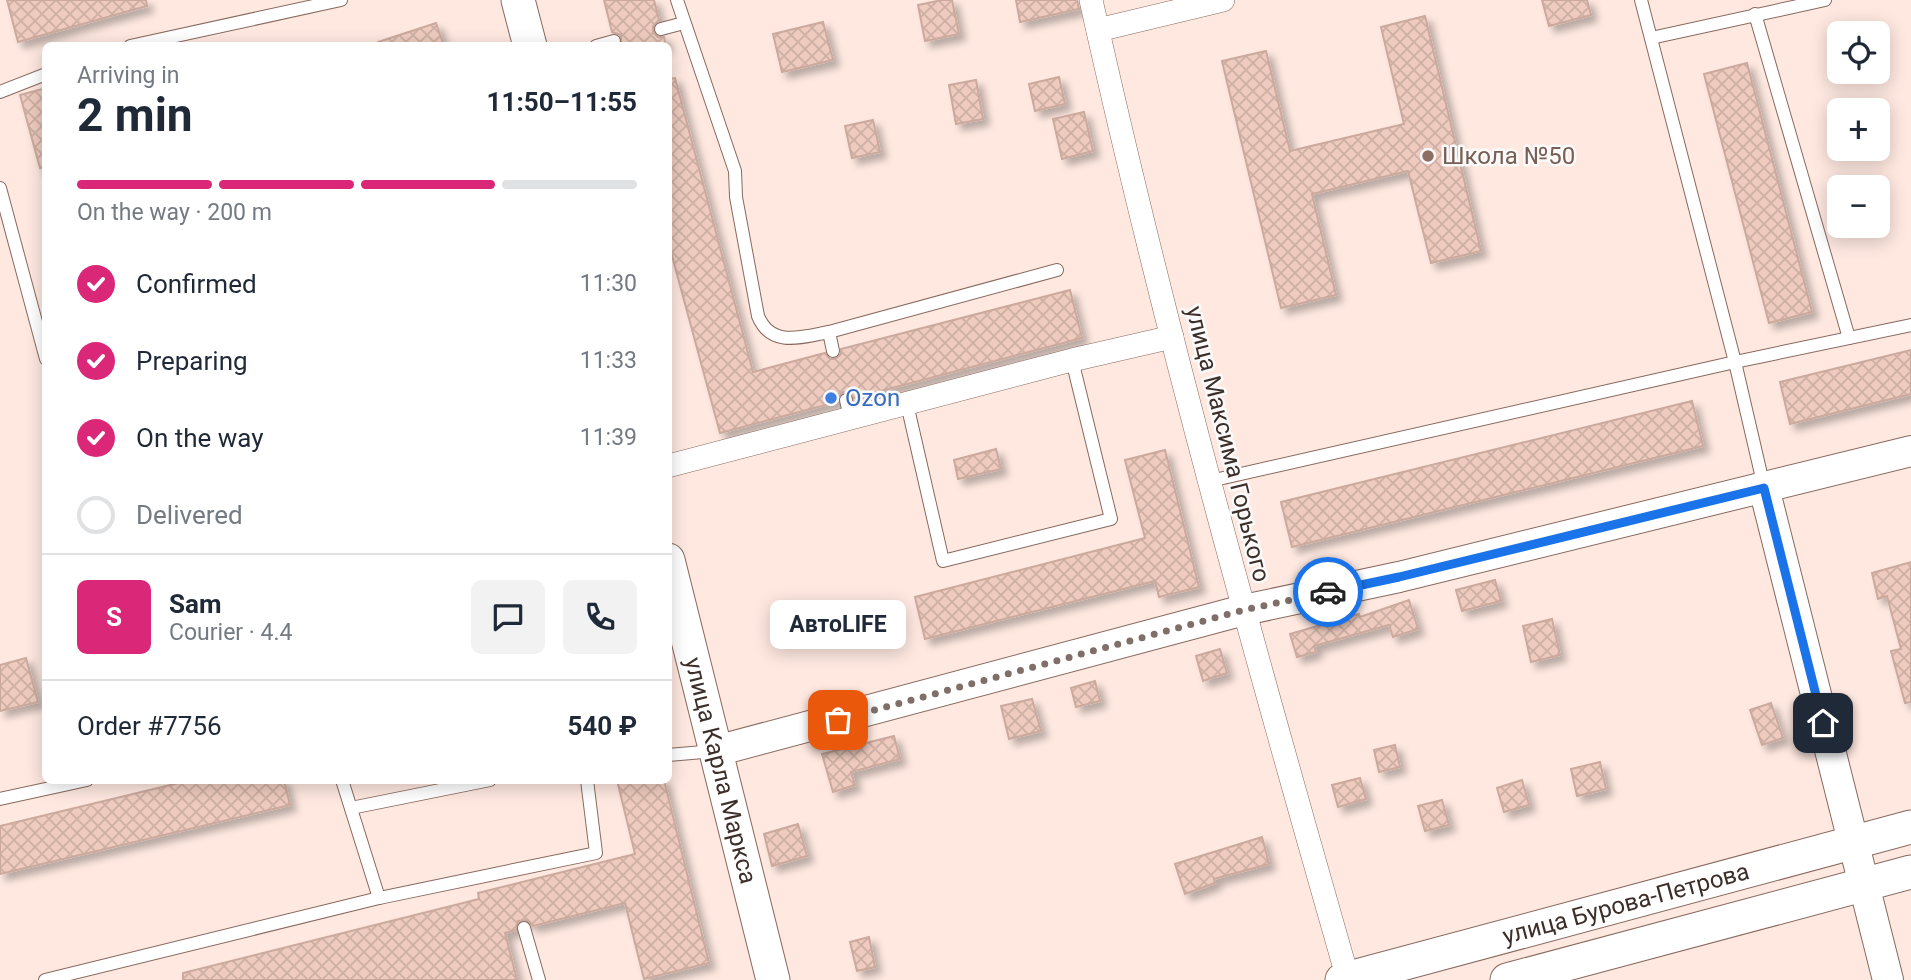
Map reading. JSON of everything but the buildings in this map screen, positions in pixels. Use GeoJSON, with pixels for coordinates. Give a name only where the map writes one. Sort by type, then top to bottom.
{"type":"FeatureCollection","features":[{"type":"Feature","properties":{"kind":"main road"},"geometry":{"type":"LineString","coordinates":[[518,0],[529,42]]}},
{"type":"Feature","properties":{"kind":"main road","name":"улица Карла Маркса"},"geometry":{"type":"LineString","coordinates":[[672,574],[773,980]]}},
{"type":"Feature","properties":{"kind":"main road","name":"улица Бурова-Петрова"},"geometry":{"type":"LineString","coordinates":[[1345,979],[1911,827]]}},
{"type":"Feature","properties":{"kind":"main road","name":"улица Бурова-Петрова"},"geometry":{"type":"LineString","coordinates":[[1507,980],[1911,872]]}},
{"type":"Feature","properties":{"kind":"street","name":"улица Максима Горького"},"geometry":{"type":"LineString","coordinates":[[1091,0],[1172,337],[1345,979]]}},
{"type":"Feature","properties":{"kind":"street"},"geometry":{"type":"LineString","coordinates":[[1098,30],[1223,0]]}},
{"type":"Feature","properties":{"kind":"street"},"geometry":{"type":"LineString","coordinates":[[672,465],[848,409],[907,404],[1072,360],[1172,337]]}},
{"type":"Feature","properties":{"kind":"street"},"geometry":{"type":"LineString","coordinates":[[716,751],[1244,610],[1399,577],[1911,452]]}},
{"type":"Feature","properties":{"kind":"street"},"geometry":{"type":"LineString","coordinates":[[1764,488],[1888,980]]}},
{"type":"Feature","properties":{"kind":"lane"},"geometry":{"type":"LineString","coordinates":[[148,42],[341,0]]}},
{"type":"Feature","properties":{"kind":"lane"},"geometry":{"type":"LineString","coordinates":[[677,0],[735,171],[736,197],[758,316],[762,327],[769,333],[795,338],[829,332],[1057,270]]}},
{"type":"Feature","properties":{"kind":"lane"},"geometry":{"type":"LineString","coordinates":[[1641,0],[1735,362],[1764,488]]}},
{"type":"Feature","properties":{"kind":"lane"},"geometry":{"type":"LineString","coordinates":[[1651,37],[1825,0]]}},
{"type":"Feature","properties":{"kind":"lane"},"geometry":{"type":"LineString","coordinates":[[1755,13],[1849,338]]}},
{"type":"Feature","properties":{"kind":"lane"},"geometry":{"type":"LineString","coordinates":[[661,29],[684,23]]}},
{"type":"Feature","properties":{"kind":"lane"},"geometry":{"type":"LineString","coordinates":[[0,92],[42,76]]}},
{"type":"Feature","properties":{"kind":"lane"},"geometry":{"type":"LineString","coordinates":[[0,188],[42,344]]}},
{"type":"Feature","properties":{"kind":"lane"},"geometry":{"type":"LineString","coordinates":[[1210,481],[1735,362],[1911,325]]}},
{"type":"Feature","properties":{"kind":"lane"},"geometry":{"type":"LineString","coordinates":[[829,332],[833,351]]}},
{"type":"Feature","properties":{"kind":"lane"},"geometry":{"type":"LineString","coordinates":[[907,404],[943,561],[1111,519],[1072,360]]}},
{"type":"Feature","properties":{"kind":"lane"},"geometry":{"type":"LineString","coordinates":[[672,755],[716,751]]}},
{"type":"Feature","properties":{"kind":"lane"},"geometry":{"type":"LineString","coordinates":[[0,799],[69,784]]}},
{"type":"Feature","properties":{"kind":"lane"},"geometry":{"type":"LineString","coordinates":[[343,784],[379,898]]}},
{"type":"Feature","properties":{"kind":"lane"},"geometry":{"type":"LineString","coordinates":[[351,808],[469,784]]}},
{"type":"Feature","properties":{"kind":"lane"},"geometry":{"type":"LineString","coordinates":[[46,980],[379,898],[511,878],[596,853],[587,784]]}},
{"type":"Feature","properties":{"kind":"lane"},"geometry":{"type":"LineString","coordinates":[[524,928],[539,980]]}},
{"type":"Feature","properties":{"kind":"way so far"},"geometry":{"type":"LineString","coordinates":[[838,720],[1244,610],[1328,592]]}},
{"type":"Feature","properties":{"kind":"place","name":"Школа №50"},"geometry":{"type":"Point","coordinates":[1428,156]}},
{"type":"Feature","properties":{"kind":"place","name":"Ozon"},"geometry":{"type":"Point","coordinates":[831,398]}},
{"type":"Feature","properties":{"kind":"place","name":"АвтоLIFE"},"geometry":{"type":"Point","coordinates":[838,720]}},
{"type":"Feature","properties":{"kind":"route"},"geometry":{"type":"LineString","coordinates":[[1328,592],[1764,488],[1823,723]]}}]}
